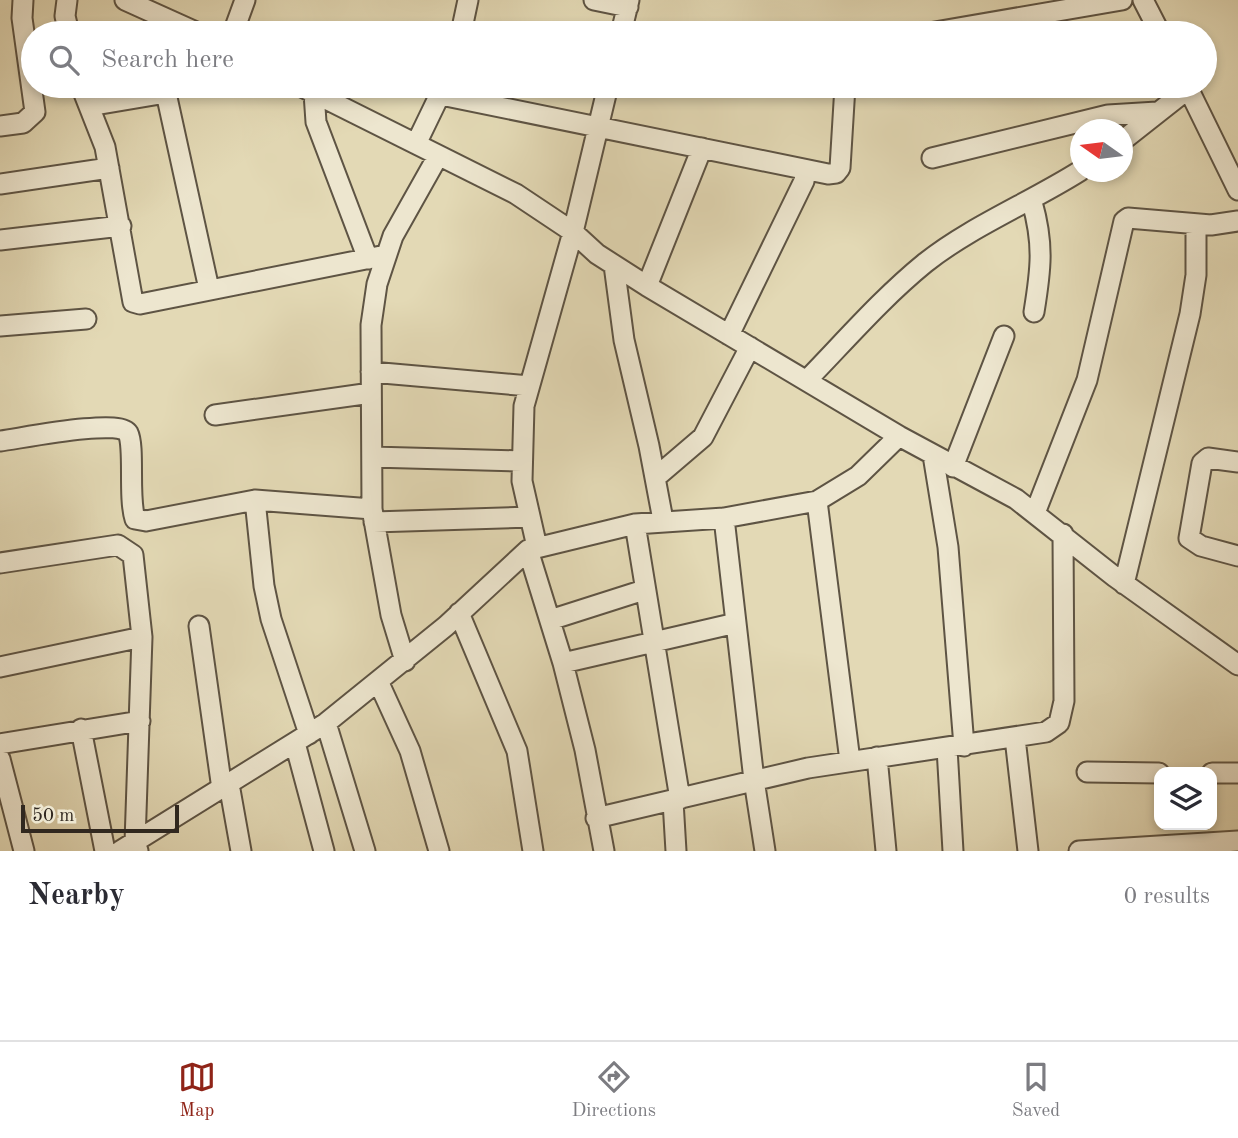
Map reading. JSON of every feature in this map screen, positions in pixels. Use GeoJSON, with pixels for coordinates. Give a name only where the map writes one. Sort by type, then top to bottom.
{"type":"FeatureCollection","features":[{"type":"Feature","properties":{"kind":"street"},"geometry":{"type":"LineString","coordinates":[[22,21],[23,0]]}},
{"type":"Feature","properties":{"kind":"street"},"geometry":{"type":"LineString","coordinates":[[66,21],[67,0]]}},
{"type":"Feature","properties":{"kind":"street"},"geometry":{"type":"LineString","coordinates":[[127,0],[172,21]]}},
{"type":"Feature","properties":{"kind":"street"},"geometry":{"type":"LineString","coordinates":[[237,21],[245,0]]}},
{"type":"Feature","properties":{"kind":"street"},"geometry":{"type":"LineString","coordinates":[[464,21],[468,0]]}},
{"type":"Feature","properties":{"kind":"street"},"geometry":{"type":"LineString","coordinates":[[594,0],[629,3],[624,21]]}},
{"type":"Feature","properties":{"kind":"street"},"geometry":{"type":"LineString","coordinates":[[999,21],[1122,0]]}},
{"type":"Feature","properties":{"kind":"street"},"geometry":{"type":"LineString","coordinates":[[1143,0],[1154,21]]}},
{"type":"Feature","properties":{"kind":"street"},"geometry":{"type":"LineString","coordinates":[[0,126],[23,123],[34,112],[32,98]]}},
{"type":"Feature","properties":{"kind":"street"},"geometry":{"type":"LineString","coordinates":[[86,98],[109,168],[133,302],[140,304],[377,257],[393,236],[438,156]]}},
{"type":"Feature","properties":{"kind":"street"},"geometry":{"type":"LineString","coordinates":[[89,106],[136,98]]}},
{"type":"Feature","properties":{"kind":"street"},"geometry":{"type":"LineString","coordinates":[[167,98],[209,289]]}},
{"type":"Feature","properties":{"kind":"street"},"geometry":{"type":"LineString","coordinates":[[309,98],[316,122],[377,257],[377,284],[371,325],[373,516],[391,615],[405,661]]}},
{"type":"Feature","properties":{"kind":"street"},"geometry":{"type":"LineString","coordinates":[[323,98],[516,194],[573,232],[583,244],[647,286],[899,436],[1016,499],[1124,583],[1238,665]]}},
{"type":"Feature","properties":{"kind":"street"},"geometry":{"type":"LineString","coordinates":[[416,144],[438,98]]}},
{"type":"Feature","properties":{"kind":"street"},"geometry":{"type":"LineString","coordinates":[[477,98],[828,174],[836,173],[840,168],[844,98]]}},
{"type":"Feature","properties":{"kind":"street"},"geometry":{"type":"LineString","coordinates":[[604,851],[585,750],[533,548],[522,481],[522,461],[524,405],[573,232],[605,98]]}},
{"type":"Feature","properties":{"kind":"street"},"geometry":{"type":"LineString","coordinates":[[1133,132],[1174,98]]}},
{"type":"Feature","properties":{"kind":"street"},"geometry":{"type":"LineString","coordinates":[[1193,98],[1238,190]]}},
{"type":"Feature","properties":{"kind":"street"},"geometry":{"type":"LineString","coordinates":[[932,158],[1108,115],[1157,112]]}},
{"type":"Feature","properties":{"kind":"street"},"geometry":{"type":"LineString","coordinates":[[647,286],[702,148]]}},
{"type":"Feature","properties":{"kind":"street"},"geometry":{"type":"LineString","coordinates":[[0,184],[109,168]]}},
{"type":"Feature","properties":{"kind":"street"},"geometry":{"type":"LineString","coordinates":[[729,335],[804,181],[806,170]]}},
{"type":"Feature","properties":{"kind":"street"},"geometry":{"type":"LineString","coordinates":[[807,380],[925,263],[978,228],[1032,202],[1070,177]]}},
{"type":"Feature","properties":{"kind":"street"},"geometry":{"type":"LineString","coordinates":[[1032,202],[1040,232],[1042,262],[1034,312]]}},
{"type":"Feature","properties":{"kind":"street"},"geometry":{"type":"LineString","coordinates":[[1035,513],[1087,380],[1124,221],[1128,218],[1222,225],[1238,220]]}},
{"type":"Feature","properties":{"kind":"street"},"geometry":{"type":"LineString","coordinates":[[1124,583],[1190,314],[1196,275],[1196,224]]}},
{"type":"Feature","properties":{"kind":"street"},"geometry":{"type":"LineString","coordinates":[[0,240],[121,226]]}},
{"type":"Feature","properties":{"kind":"street"},"geometry":{"type":"LineString","coordinates":[[614,265],[624,340],[663,520]]}},
{"type":"Feature","properties":{"kind":"street"},"geometry":{"type":"LineString","coordinates":[[0,326],[86,319]]}},
{"type":"Feature","properties":{"kind":"street"},"geometry":{"type":"LineString","coordinates":[[953,467],[1004,336]]}},
{"type":"Feature","properties":{"kind":"street"},"geometry":{"type":"LineString","coordinates":[[655,478],[702,437],[750,347]]}},
{"type":"Feature","properties":{"kind":"street"},"geometry":{"type":"LineString","coordinates":[[371,372],[529,386]]}},
{"type":"Feature","properties":{"kind":"street"},"geometry":{"type":"LineString","coordinates":[[215,415],[371,393]]}},
{"type":"Feature","properties":{"kind":"street"},"geometry":{"type":"LineString","coordinates":[[0,441],[98,426],[125,429],[128,433],[131,507],[135,519],[158,520],[255,500],[373,516],[530,517]]}},
{"type":"Feature","properties":{"kind":"street"},"geometry":{"type":"LineString","coordinates":[[131,848],[326,723],[405,661],[533,548],[635,524],[663,520],[724,518],[817,501],[858,476],[899,436]]}},
{"type":"Feature","properties":{"kind":"street"},"geometry":{"type":"LineString","coordinates":[[933,455],[948,547],[955,747],[953,851]]}},
{"type":"Feature","properties":{"kind":"street"},"geometry":{"type":"LineString","coordinates":[[372,457],[522,461]]}},
{"type":"Feature","properties":{"kind":"street"},"geometry":{"type":"LineString","coordinates":[[1238,463],[1208,458],[1202,463],[1189,538],[1201,546],[1238,556]]}},
{"type":"Feature","properties":{"kind":"street"},"geometry":{"type":"LineString","coordinates":[[255,500],[264,586],[302,739],[324,851]]}},
{"type":"Feature","properties":{"kind":"street"},"geometry":{"type":"LineString","coordinates":[[817,501],[850,761]]}},
{"type":"Feature","properties":{"kind":"street"},"geometry":{"type":"LineString","coordinates":[[724,518],[754,780],[765,851]]}},
{"type":"Feature","properties":{"kind":"street"},"geometry":{"type":"LineString","coordinates":[[635,524],[676,800],[677,851]]}},
{"type":"Feature","properties":{"kind":"street"},"geometry":{"type":"LineString","coordinates":[[596,818],[754,780],[850,761],[1046,732],[1059,723],[1064,701],[1063,534]]}},
{"type":"Feature","properties":{"kind":"street"},"geometry":{"type":"LineString","coordinates":[[0,563],[118,545],[125,547],[133,555],[142,637],[140,721],[131,848]]}},
{"type":"Feature","properties":{"kind":"street"},"geometry":{"type":"LineString","coordinates":[[550,620],[644,590]]}},
{"type":"Feature","properties":{"kind":"street"},"geometry":{"type":"LineString","coordinates":[[459,613],[517,751],[533,851]]}},
{"type":"Feature","properties":{"kind":"street"},"geometry":{"type":"LineString","coordinates":[[563,663],[736,623]]}},
{"type":"Feature","properties":{"kind":"street"},"geometry":{"type":"LineString","coordinates":[[199,626],[225,787],[242,851]]}},
{"type":"Feature","properties":{"kind":"street"},"geometry":{"type":"LineString","coordinates":[[0,667],[142,637]]}},
{"type":"Feature","properties":{"kind":"street"},"geometry":{"type":"LineString","coordinates":[[378,681],[410,751],[439,851]]}},
{"type":"Feature","properties":{"kind":"street"},"geometry":{"type":"LineString","coordinates":[[0,744],[140,721]]}},
{"type":"Feature","properties":{"kind":"street"},"geometry":{"type":"LineString","coordinates":[[326,723],[365,851]]}},
{"type":"Feature","properties":{"kind":"street"},"geometry":{"type":"LineString","coordinates":[[81,729],[105,851]]}},
{"type":"Feature","properties":{"kind":"street"},"geometry":{"type":"LineString","coordinates":[[1015,738],[1028,851]]}},
{"type":"Feature","properties":{"kind":"street"},"geometry":{"type":"LineString","coordinates":[[877,757],[886,851]]}},
{"type":"Feature","properties":{"kind":"street"},"geometry":{"type":"LineString","coordinates":[[0,760],[24,851]]}},
{"type":"Feature","properties":{"kind":"street"},"geometry":{"type":"LineString","coordinates":[[1087,772],[1154,773]]}},
{"type":"Feature","properties":{"kind":"street"},"geometry":{"type":"LineString","coordinates":[[1217,773],[1238,773]]}},
{"type":"Feature","properties":{"kind":"street"},"geometry":{"type":"LineString","coordinates":[[1079,851],[1238,841]]}}]}
